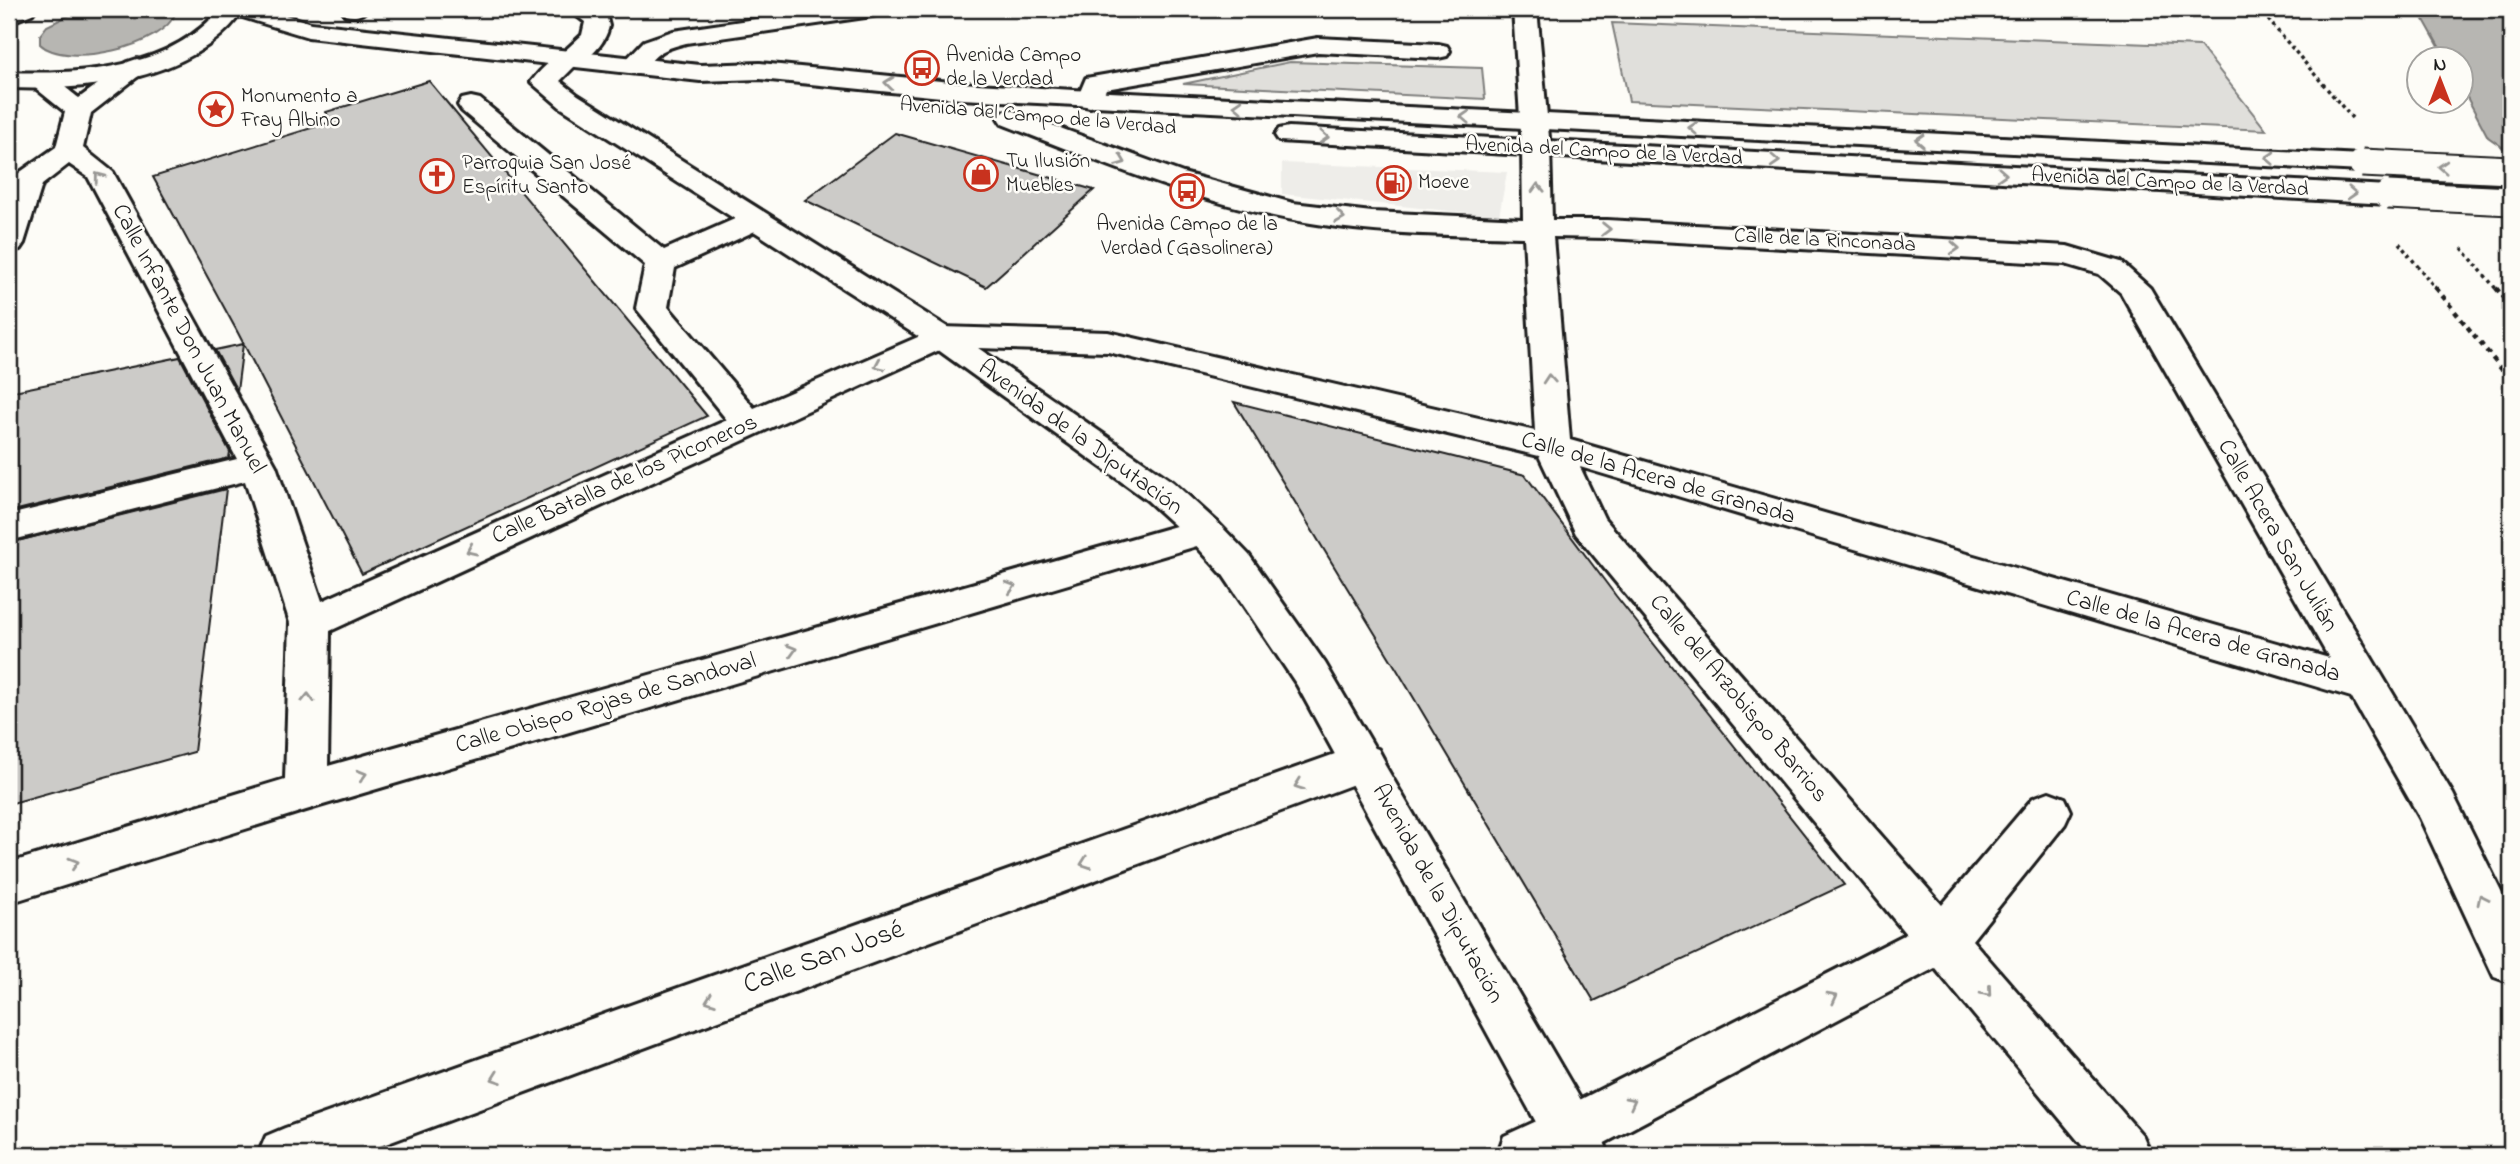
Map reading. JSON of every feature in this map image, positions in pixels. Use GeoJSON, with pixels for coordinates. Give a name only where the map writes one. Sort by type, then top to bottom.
{"type":"FeatureCollection","features":[{"type":"Feature","properties":{"kind":"street"},"geometry":{"type":"LineString","coordinates":[[9,16],[24,9]]}},
{"type":"Feature","properties":{"kind":"street"},"geometry":{"type":"LineString","coordinates":[[9,80],[71,81],[137,67],[181,51],[208,36],[226,20],[232,9]]}},
{"type":"Feature","properties":{"kind":"street","name":"Avenida del Campo de la Verdad"},"geometry":{"type":"LineString","coordinates":[[242,9],[308,30],[700,73],[760,71],[961,90],[1534,134],[2388,195],[2511,201]]}},
{"type":"Feature","properties":{"kind":"street"},"geometry":{"type":"LineString","coordinates":[[569,59],[592,40],[599,28],[597,19],[580,9]]}},
{"type":"Feature","properties":{"kind":"street"},"geometry":{"type":"LineString","coordinates":[[633,66],[653,46],[682,36],[872,9]]}},
{"type":"Feature","properties":{"kind":"street"},"geometry":{"type":"LineString","coordinates":[[1525,9],[1553,447]]}},
{"type":"Feature","properties":{"kind":"street","name":"Avenida del Campo de la Verdad"},"geometry":{"type":"LineString","coordinates":[[181,51],[308,30]]}},
{"type":"Feature","properties":{"kind":"street","name":"Avenida del Campo de la Verdad"},"geometry":{"type":"LineString","coordinates":[[1090,99],[1095,83],[1318,45],[1438,51]]}},
{"type":"Feature","properties":{"kind":"street","name":"Avenida de la Diputación"},"geometry":{"type":"LineString","coordinates":[[569,59],[544,82],[569,101],[941,337],[1160,491],[1236,565],[1311,674],[1363,762],[1577,1144]]}},
{"type":"Feature","properties":{"kind":"street"},"geometry":{"type":"LineString","coordinates":[[9,243],[19,186],[69,151],[79,110],[137,67]]}},
{"type":"Feature","properties":{"kind":"street","name":"Avenida del Campo de la Verdad"},"geometry":{"type":"LineString","coordinates":[[700,73],[744,89],[1012,118],[1205,130]]}},
{"type":"Feature","properties":{"kind":"street"},"geometry":{"type":"LineString","coordinates":[[41,82],[79,110]]}},
{"type":"Feature","properties":{"kind":"street"},"geometry":{"type":"LineString","coordinates":[[471,105],[661,263]]}},
{"type":"Feature","properties":{"kind":"street","name":"Calle de la Rinconada"},"geometry":{"type":"LineString","coordinates":[[1012,118],[1160,176],[1275,208],[1370,221],[1538,229],[1608,229],[2067,255],[2110,268]]}},
{"type":"Feature","properties":{"kind":"street","name":"Avenida del Campo de la Verdad"},"geometry":{"type":"LineString","coordinates":[[1260,134],[1534,134],[2511,170]]}},
{"type":"Feature","properties":{"kind":"street","name":"Calle Infante Don Juan Manuel"},"geometry":{"type":"LineString","coordinates":[[69,151],[99,172],[258,466],[310,623],[306,791]]}},
{"type":"Feature","properties":{"kind":"street"},"geometry":{"type":"LineString","coordinates":[[661,263],[756,220]]}},
{"type":"Feature","properties":{"kind":"street"},"geometry":{"type":"LineString","coordinates":[[661,263],[652,308],[749,424]]}},
{"type":"Feature","properties":{"kind":"street","name":"Calle Acera San Julián"},"geometry":{"type":"LineString","coordinates":[[2110,268],[2134,288],[2437,807],[2511,961]]}},
{"type":"Feature","properties":{"kind":"street","name":"Calle Batalla de los Piconeros"},"geometry":{"type":"LineString","coordinates":[[310,623],[941,337]]}},
{"type":"Feature","properties":{"kind":"street","name":"Calle de la Acera de Granada"},"geometry":{"type":"LineString","coordinates":[[941,337],[1108,342],[1553,447],[2363,684]]}},
{"type":"Feature","properties":{"kind":"street","name":"Calle del Arzobispo Barrios"},"geometry":{"type":"LineString","coordinates":[[1553,447],[1589,525],[2124,1155]]}},
{"type":"Feature","properties":{"kind":"street"},"geometry":{"type":"LineString","coordinates":[[9,528],[258,466]]}},
{"type":"Feature","properties":{"kind":"street","name":"Calle Obispo Rojas de Sandoval"},"geometry":{"type":"LineString","coordinates":[[9,883],[306,791],[1204,531]]}},
{"type":"Feature","properties":{"kind":"street","name":"Calle San José"},"geometry":{"type":"LineString","coordinates":[[285,1155],[1363,762]]}},
{"type":"Feature","properties":{"kind":"street"},"geometry":{"type":"LineString","coordinates":[[1523,1155],[1577,1144],[1943,939],[2049,811]]}},
{"type":"Feature","properties":{"kind":"path"},"geometry":{"type":"LineString","coordinates":[[2398,242],[2511,381]]}},
{"type":"Feature","properties":{"kind":"shaded area"},"geometry":{"type":"Polygon","coordinates":[[[82,9],[174,9],[176,12],[168,24],[153,35],[135,44],[113,50],[71,54],[53,51],[40,44],[40,35],[47,26],[82,9]]]}},
{"type":"Feature","properties":{"kind":"shaded area"},"geometry":{"type":"Polygon","coordinates":[[[2418,9],[2511,9],[2511,153],[2488,137],[2474,111],[2474,46],[2439,46],[2418,9]]]}},
{"type":"Feature","properties":{"kind":"shaded area"},"geometry":{"type":"Polygon","coordinates":[[[1612,23],[2200,46],[2266,130],[1629,101],[1612,23]]]}},
{"type":"Feature","properties":{"kind":"shaded area"},"geometry":{"type":"Polygon","coordinates":[[[1290,62],[1482,68],[1485,99],[1183,84],[1290,62]]]}},
{"type":"Feature","properties":{"kind":"shaded area","name":"Moeve"},"geometry":{"type":"Polygon","coordinates":[[[1282,163],[1507,172],[1499,216],[1282,194],[1282,163]]]}},
{"type":"Feature","properties":{"kind":"building"},"geometry":{"type":"Polygon","coordinates":[[[429,81],[707,416],[362,574],[238,333],[153,177],[331,122],[326,112],[429,81]]]}},
{"type":"Feature","properties":{"kind":"building"},"geometry":{"type":"Polygon","coordinates":[[[895,133],[1094,190],[986,287],[805,200],[895,133]]]}},
{"type":"Feature","properties":{"kind":"building"},"geometry":{"type":"Polygon","coordinates":[[[243,344],[237,391],[215,350],[243,344]]]}},
{"type":"Feature","properties":{"kind":"building"},"geometry":{"type":"Polygon","coordinates":[[[180,357],[230,452],[229,458],[9,512],[9,392],[180,357]]]}},
{"type":"Feature","properties":{"kind":"building"},"geometry":{"type":"Polygon","coordinates":[[[1234,402],[1525,475],[1616,596],[1844,885],[1594,1001],[1234,402]]]}},
{"type":"Feature","properties":{"kind":"building"},"geometry":{"type":"Polygon","coordinates":[[[226,489],[194,752],[9,804],[9,543],[226,489]]]}},
{"type":"Feature","properties":{"kind":"place","name":"Avenida Campo de la Verdad"},"geometry":{"type":"Point","coordinates":[922,68]}},
{"type":"Feature","properties":{"kind":"place","name":"Monumento a Fray Albino"},"geometry":{"type":"Point","coordinates":[216,109]}},
{"type":"Feature","properties":{"kind":"place","name":"Tu Ilusión Muebles"},"geometry":{"type":"Point","coordinates":[981,174]}},
{"type":"Feature","properties":{"kind":"place","name":"Parroquia San José Espíritu Santo"},"geometry":{"type":"Point","coordinates":[437,176]}},
{"type":"Feature","properties":{"kind":"place","name":"Moeve"},"geometry":{"type":"Point","coordinates":[1394,183]}},
{"type":"Feature","properties":{"kind":"place","name":"Avenida Campo de la Verdad (Gasolinera)"},"geometry":{"type":"Point","coordinates":[1187,191]}}]}
